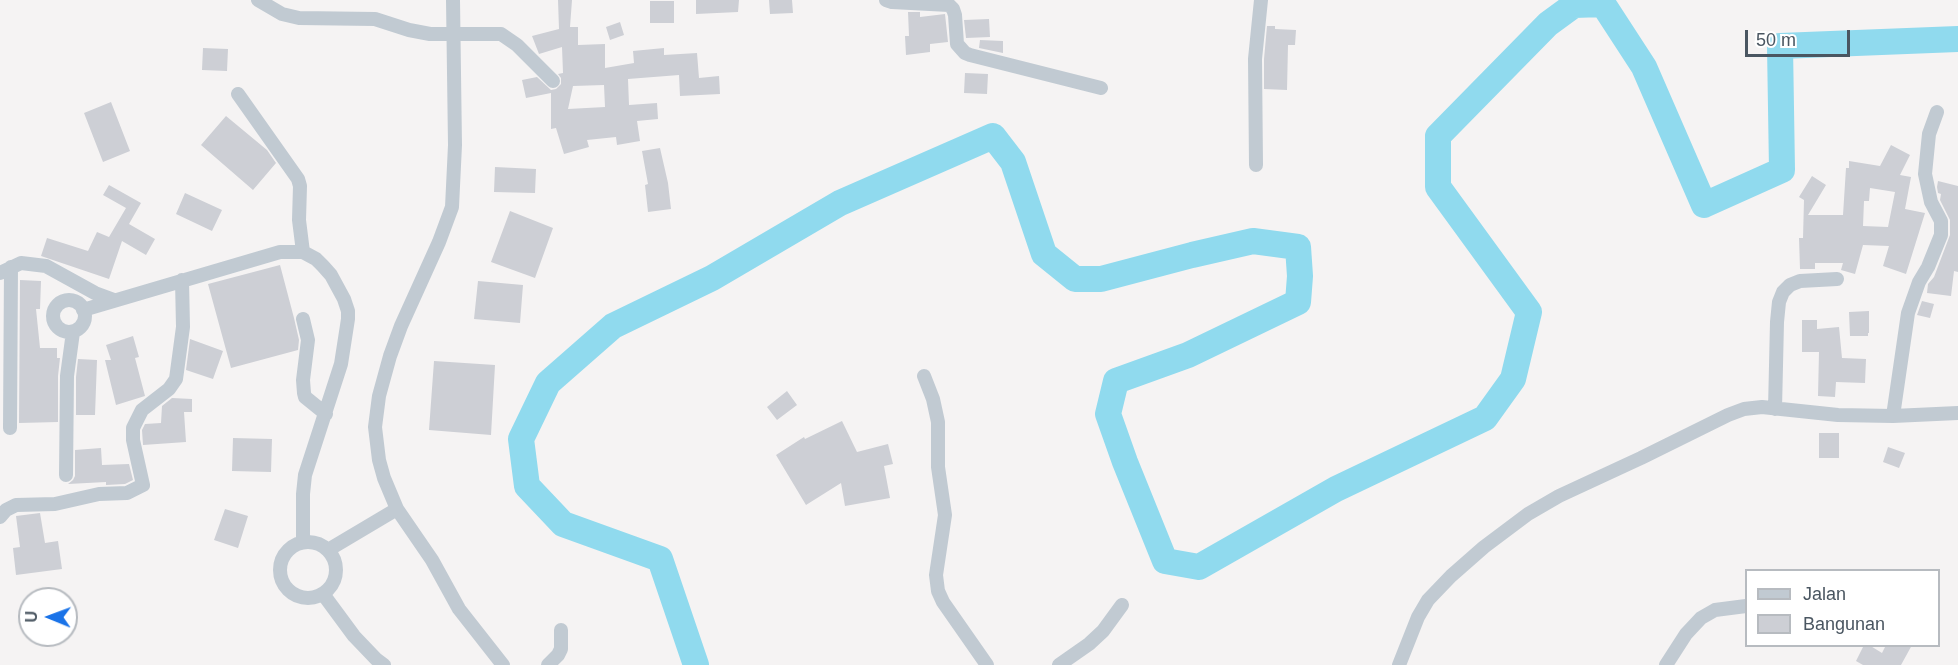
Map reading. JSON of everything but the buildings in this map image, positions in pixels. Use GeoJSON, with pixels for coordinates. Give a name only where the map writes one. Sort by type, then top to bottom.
{"type":"FeatureCollection","features":[{"type":"Feature","properties":{"kind":"street"},"geometry":{"type":"LineString","coordinates":[[258,0],[274,11],[294,17],[365,18],[386,22],[418,33],[453,28],[501,34],[517,45],[553,81]]}},
{"type":"Feature","properties":{"kind":"street"},"geometry":{"type":"LineString","coordinates":[[453,0],[455,145],[452,207],[390,356],[381,388],[375,427],[384,478],[398,509],[432,560],[459,609],[502,665]]}},
{"type":"Feature","properties":{"kind":"street"},"geometry":{"type":"LineString","coordinates":[[886,0],[949,5],[955,15],[957,44],[970,55],[1101,88]]}},
{"type":"Feature","properties":{"kind":"street"},"geometry":{"type":"LineString","coordinates":[[1256,165],[1255,58],[1261,0]]}},
{"type":"Feature","properties":{"kind":"street"},"geometry":{"type":"LineString","coordinates":[[238,94],[298,179],[300,186],[299,220],[303,252]]}},
{"type":"Feature","properties":{"kind":"street"},"geometry":{"type":"LineString","coordinates":[[1893,416],[1908,313],[1919,282],[1941,235],[1941,221],[1931,202],[1925,174],[1929,134],[1937,112]]}},
{"type":"Feature","properties":{"kind":"street"},"geometry":{"type":"LineString","coordinates":[[83,310],[270,255],[289,251],[303,252],[316,259],[331,275],[348,311],[346,344],[304,483],[303,542]]}},
{"type":"Feature","properties":{"kind":"street"},"geometry":{"type":"LineString","coordinates":[[10,429],[6,270],[28,262],[46,266],[95,293],[114,300]]}},
{"type":"Feature","properties":{"kind":"street"},"geometry":{"type":"LineString","coordinates":[[1775,409],[1777,322],[1779,302],[1783,292],[1790,285],[1800,281],[1837,279]]}},
{"type":"Feature","properties":{"kind":"street"},"geometry":{"type":"LineString","coordinates":[[0,517],[6,510],[16,505],[55,504],[99,494],[127,493],[143,485],[133,440],[133,428],[142,411],[169,390],[176,379],[183,327],[182,280]]}},
{"type":"Feature","properties":{"kind":"street"},"geometry":{"type":"LineString","coordinates":[[70,300],[83,310],[84,320],[82,325],[73,332],[62,331],[58,328],[53,313],[60,304],[70,300]]}},
{"type":"Feature","properties":{"kind":"street"},"geometry":{"type":"LineString","coordinates":[[303,320],[308,340],[303,380],[304,393],[305,397],[326,414]]}},
{"type":"Feature","properties":{"kind":"street"},"geometry":{"type":"LineString","coordinates":[[66,474],[68,364],[73,332]]}},
{"type":"Feature","properties":{"kind":"street"},"geometry":{"type":"LineString","coordinates":[[924,376],[933,399],[938,422],[938,467],[945,515],[936,575],[938,591],[943,602],[987,665]]}},
{"type":"Feature","properties":{"kind":"street"},"geometry":{"type":"LineString","coordinates":[[1400,665],[1418,617],[1433,594],[1465,562],[1528,514],[1559,496],[1728,415],[1744,409],[1775,409],[1838,415],[1893,416],[1958,413]]}},
{"type":"Feature","properties":{"kind":"street"},"geometry":{"type":"LineString","coordinates":[[328,550],[398,509]]}},
{"type":"Feature","properties":{"kind":"street"},"geometry":{"type":"LineString","coordinates":[[303,542],[316,543],[328,550],[336,568],[331,587],[317,597],[301,598],[288,590],[280,577],[279,569],[284,555],[296,544],[303,542]]}},
{"type":"Feature","properties":{"kind":"street"},"geometry":{"type":"LineString","coordinates":[[323,594],[354,636],[384,665]]}},
{"type":"Feature","properties":{"kind":"street"},"geometry":{"type":"LineString","coordinates":[[1059,665],[1103,631],[1122,605]]}},
{"type":"Feature","properties":{"kind":"street"},"geometry":{"type":"LineString","coordinates":[[1666,665],[1686,634],[1701,618],[1715,609],[1745,606]]}},
{"type":"Feature","properties":{"kind":"street"},"geometry":{"type":"LineString","coordinates":[[548,665],[561,649],[561,630]]}},
{"type":"Feature","properties":{"kind":"waterway"},"geometry":{"type":"LineString","coordinates":[[696,665],[660,559],[563,524],[527,486],[521,439],[548,383],[613,326],[712,278],[840,203],[993,136],[1013,162],[1044,254],[1075,279],[1101,279],[1253,241],[1298,247],[1300,276],[1298,302],[1188,355],[1116,381],[1108,414],[1165,561],[1199,567],[1336,489],[1485,418],[1513,379],[1529,312],[1438,187],[1438,136],[1548,24],[1574,5],[1603,4],[1644,67],[1704,205],[1782,170],[1780,46],[1958,39]]}}]}
